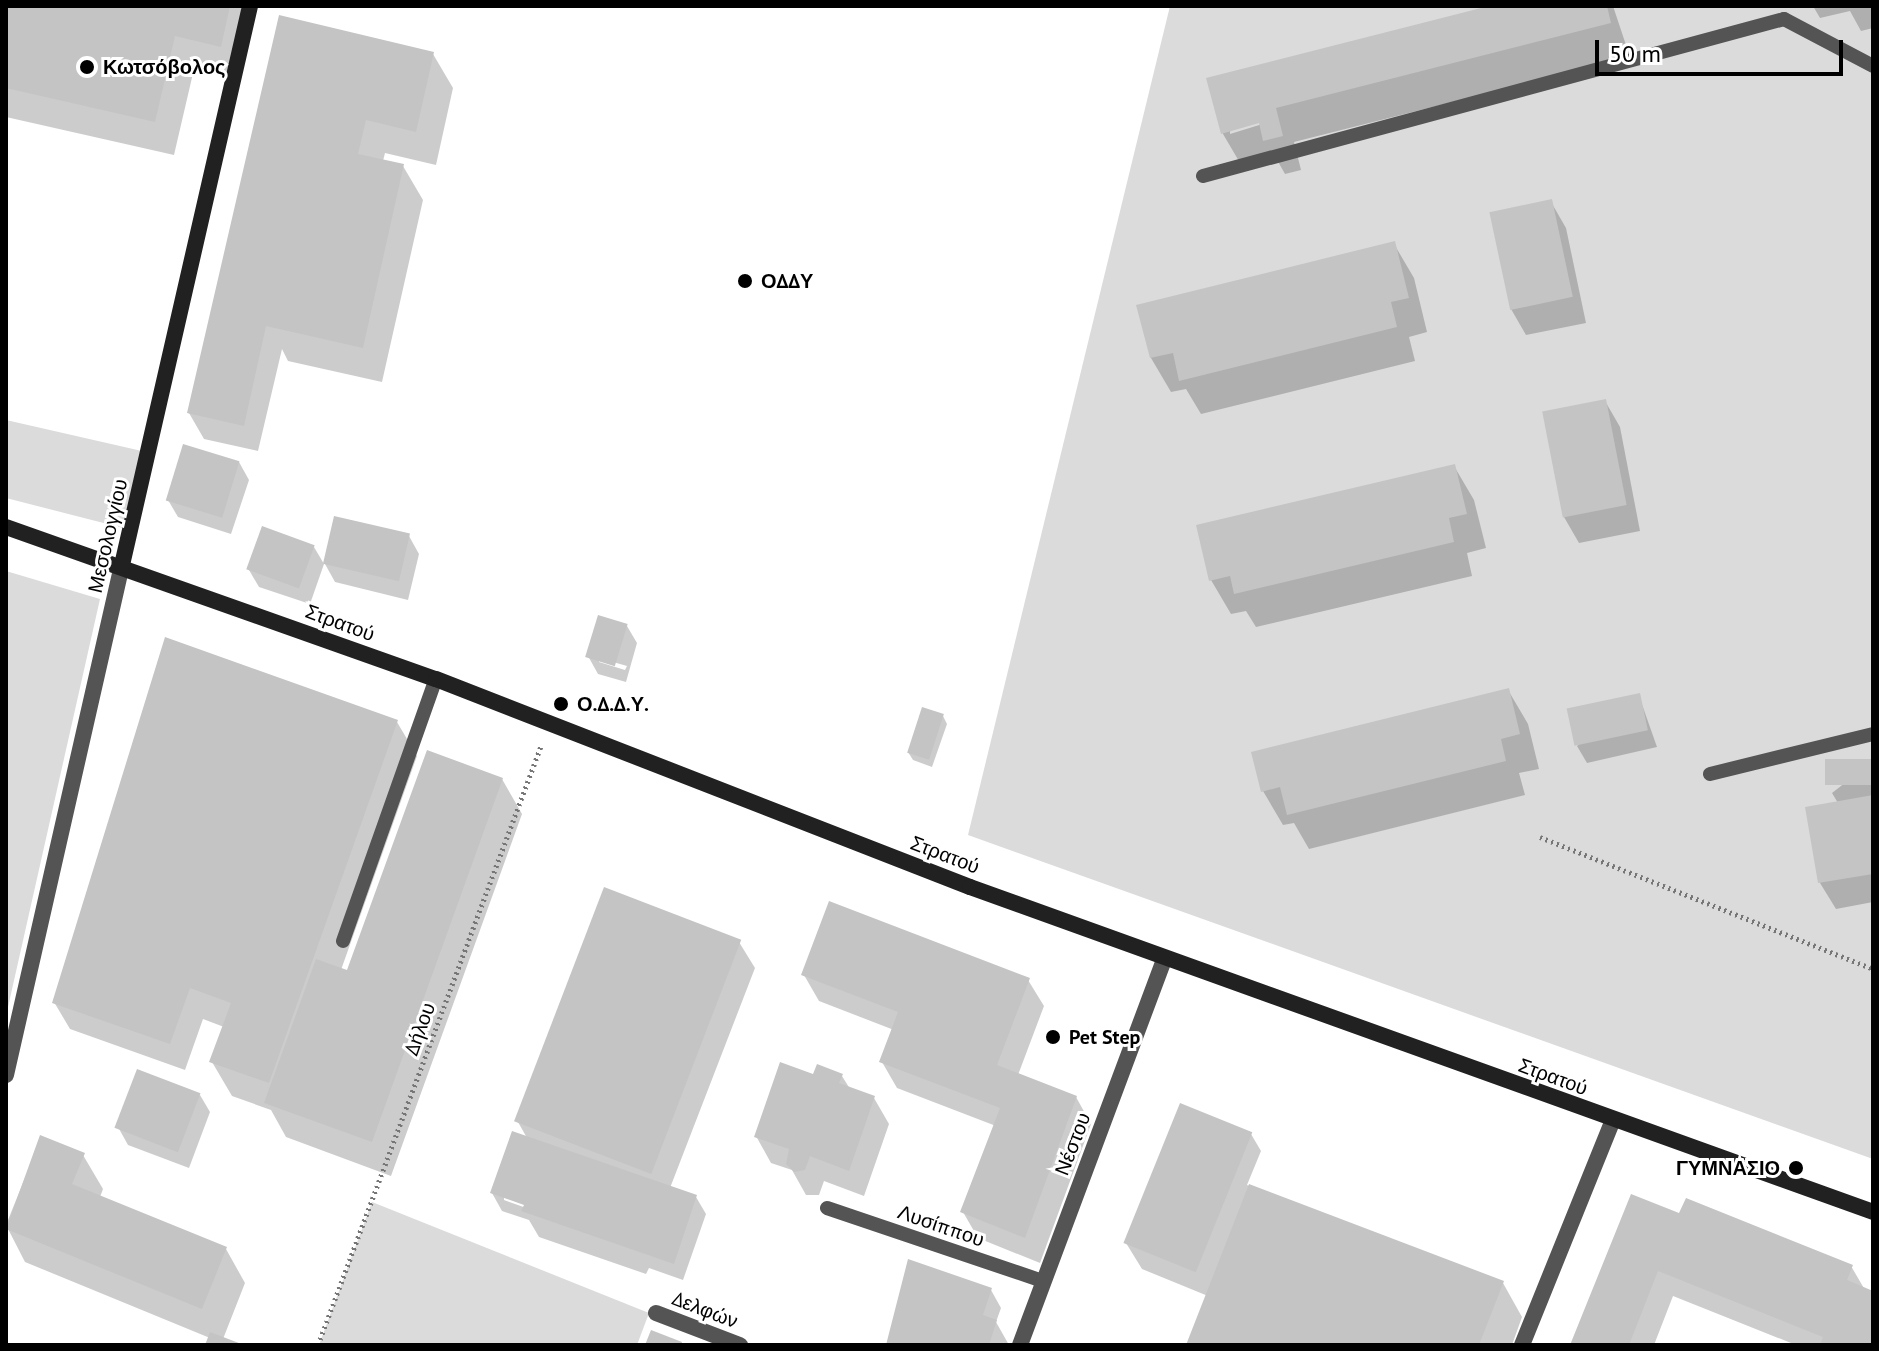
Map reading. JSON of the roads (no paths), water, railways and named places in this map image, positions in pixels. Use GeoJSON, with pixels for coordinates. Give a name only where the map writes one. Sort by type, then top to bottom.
{"type":"FeatureCollection","features":[{"type":"Feature","properties":{"kind":"main road","name":"Μεσολογγίου"},"geometry":{"type":"LineString","coordinates":[[122,565],[250,6]]}},
{"type":"Feature","properties":{"kind":"main road","name":"Στρατού"},"geometry":{"type":"LineString","coordinates":[[6,527],[122,565],[436,679],[1165,958],[1873,1212]]}},
{"type":"Feature","properties":{"kind":"street","name":"Μεσολογγίου"},"geometry":{"type":"LineString","coordinates":[[6,1075],[122,565]]}},
{"type":"Feature","properties":{"kind":"street","name":"Νέστου"},"geometry":{"type":"LineString","coordinates":[[1020,1345],[1165,958]]}},
{"type":"Feature","properties":{"kind":"street"},"geometry":{"type":"LineString","coordinates":[[1522,1345],[1613,1120]]}},
{"type":"Feature","properties":{"kind":"street","name":"Δελφών"},"geometry":{"type":"LineString","coordinates":[[656,1313],[740,1345]]}},
{"type":"Feature","properties":{"kind":"lane"},"geometry":{"type":"LineString","coordinates":[[1203,176],[1782,12],[1873,66]]}},
{"type":"Feature","properties":{"kind":"lane"},"geometry":{"type":"LineString","coordinates":[[343,941],[436,679]]}},
{"type":"Feature","properties":{"kind":"lane"},"geometry":{"type":"LineString","coordinates":[[1710,774],[1873,734]]}},
{"type":"Feature","properties":{"kind":"lane","name":"Λυσίππου"},"geometry":{"type":"LineString","coordinates":[[827,1208],[1043,1281]]}},
{"type":"Feature","properties":{"kind":"place","name":"Κωτσόβολος"},"geometry":{"type":"Point","coordinates":[87,67]}},
{"type":"Feature","properties":{"kind":"place","name":"ΟΔΔΥ"},"geometry":{"type":"Point","coordinates":[745,281]}},
{"type":"Feature","properties":{"kind":"place","name":"Ο.Δ.Δ.Υ."},"geometry":{"type":"Point","coordinates":[561,704]}},
{"type":"Feature","properties":{"kind":"place","name":"Pet Step"},"geometry":{"type":"Point","coordinates":[1053,1037]}},
{"type":"Feature","properties":{"kind":"place","name":"ΓΥΜΝΑΣΙΟ"},"geometry":{"type":"Point","coordinates":[1796,1168]}}]}
